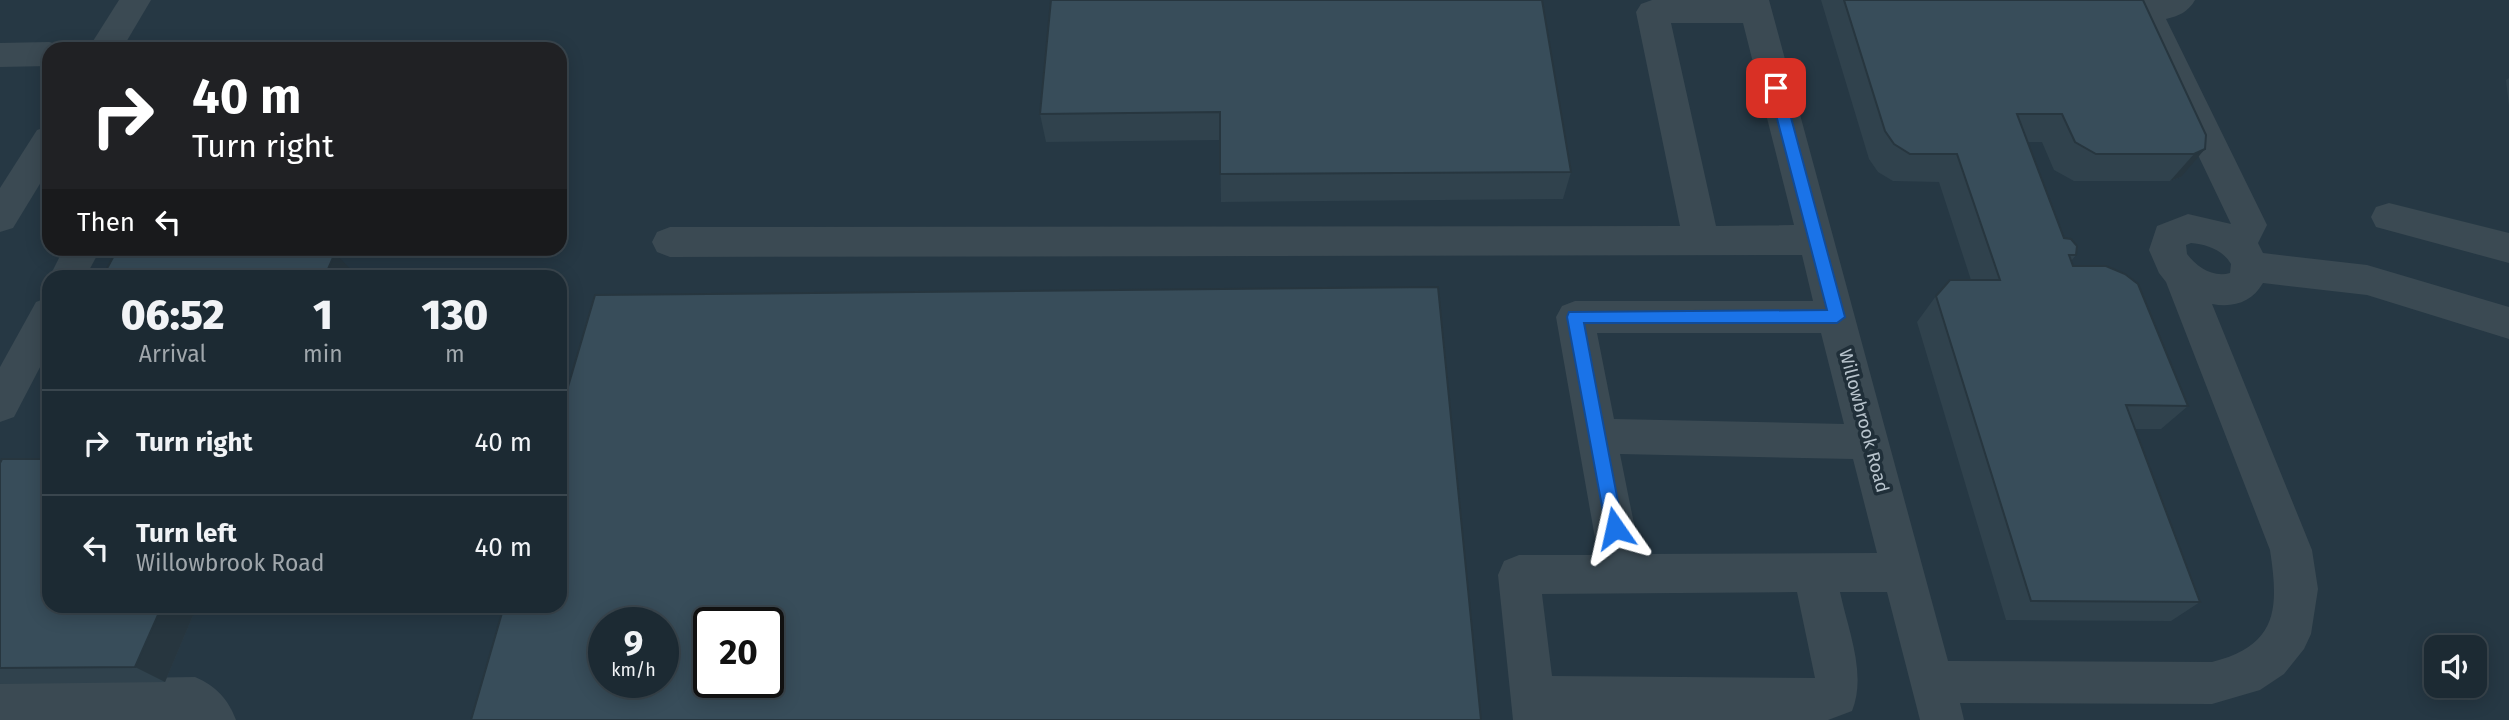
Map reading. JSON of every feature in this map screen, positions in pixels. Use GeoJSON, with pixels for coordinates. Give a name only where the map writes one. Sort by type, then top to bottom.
{"type":"FeatureCollection","features":[{"type":"Feature","properties":{"kind":"street"},"geometry":{"type":"LineString","coordinates":[[109,42],[135,0]]}},
{"type":"Feature","properties":{"kind":"street"},"geometry":{"type":"LineString","coordinates":[[2179,0],[2168,7],[2143,6],[2249,225],[2243,256]]}},
{"type":"Feature","properties":{"kind":"street"},"geometry":{"type":"LineString","coordinates":[[1700,241],[1652,12],[1755,6]]}},
{"type":"Feature","properties":{"kind":"street","name":"Willowbrook Road"},"geometry":{"type":"LineString","coordinates":[[1755,6],[1937,701]]}},
{"type":"Feature","properties":{"kind":"street"},"geometry":{"type":"LineString","coordinates":[[0,55],[42,54]]}},
{"type":"Feature","properties":{"kind":"street"},"geometry":{"type":"LineString","coordinates":[[0,218],[42,153]]}},
{"type":"Feature","properties":{"kind":"street"},"geometry":{"type":"LineString","coordinates":[[2389,217],[2509,248]]}},
{"type":"Feature","properties":{"kind":"street"},"geometry":{"type":"LineString","coordinates":[[2201,228],[2227,237],[2243,256],[2248,275],[2234,289],[2207,288],[2182,275],[2172,265],[2167,244],[2171,236],[2178,231],[2201,228]]}},
{"type":"Feature","properties":{"kind":"street"},"geometry":{"type":"LineString","coordinates":[[670,242],[1816,240]]}},
{"type":"Feature","properties":{"kind":"street"},"geometry":{"type":"LineString","coordinates":[[2243,256],[2367,280],[2509,323]]}},
{"type":"Feature","properties":{"kind":"street"},"geometry":{"type":"LineString","coordinates":[[1937,701],[2212,683],[2244,676],[2269,659],[2289,634],[2297,589],[2291,550],[2182,275]]}},
{"type":"Feature","properties":{"kind":"street"},"geometry":{"type":"LineString","coordinates":[[1623,574],[1575,317],[1837,317]]}},
{"type":"Feature","properties":{"kind":"street"},"geometry":{"type":"LineString","coordinates":[[1,399],[42,326]]}},
{"type":"Feature","properties":{"kind":"street"},"geometry":{"type":"LineString","coordinates":[[1597,436],[1804,442],[1869,441]]}},
{"type":"Feature","properties":{"kind":"street"},"geometry":{"type":"LineString","coordinates":[[1814,572],[1838,679],[1836,696],[1823,700],[1534,709],[1520,575],[1814,572],[1903,572]]}},
{"type":"Feature","properties":{"kind":"street"},"geometry":{"type":"LineString","coordinates":[[0,702],[195,699],[214,720]]}},
{"type":"Feature","properties":{"kind":"building"},"geometry":{"type":"Polygon","coordinates":[[[1051,0],[1542,0],[1571,172],[1220,174],[1220,112],[1040,114],[1051,0]]]}},
{"type":"Feature","properties":{"kind":"building"},"geometry":{"type":"Polygon","coordinates":[[[1844,0],[2143,0],[2206,135],[2205,149],[2194,154],[2096,154],[2075,142],[2062,114],[2017,114],[2064,238],[2071,239],[2077,246],[2076,255],[2069,255],[2073,266],[2106,266],[2125,274],[2138,284],[2188,406],[2126,405],[2200,602],[2031,601],[1936,296],[1950,280],[2000,280],[1957,154],[1910,154],[1894,144],[1885,131],[1844,0]]]}},
{"type":"Feature","properties":{"kind":"building"},"geometry":{"type":"Polygon","coordinates":[[[114,256],[334,256],[328,270],[106,270],[114,256]]]}},
{"type":"Feature","properties":{"kind":"building"},"geometry":{"type":"Polygon","coordinates":[[[1438,287],[1481,720],[471,720],[502,613],[567,613],[567,390],[595,295],[1438,287]]]}},
{"type":"Feature","properties":{"kind":"building"},"geometry":{"type":"Polygon","coordinates":[[[2,459],[42,459],[42,613],[159,613],[135,667],[0,668],[2,459]]]}},
{"type":"Feature","properties":{"kind":"route"},"geometry":{"type":"LineString","coordinates":[[1615,528],[1575,317],[1837,317],[1776,88]]}}]}
